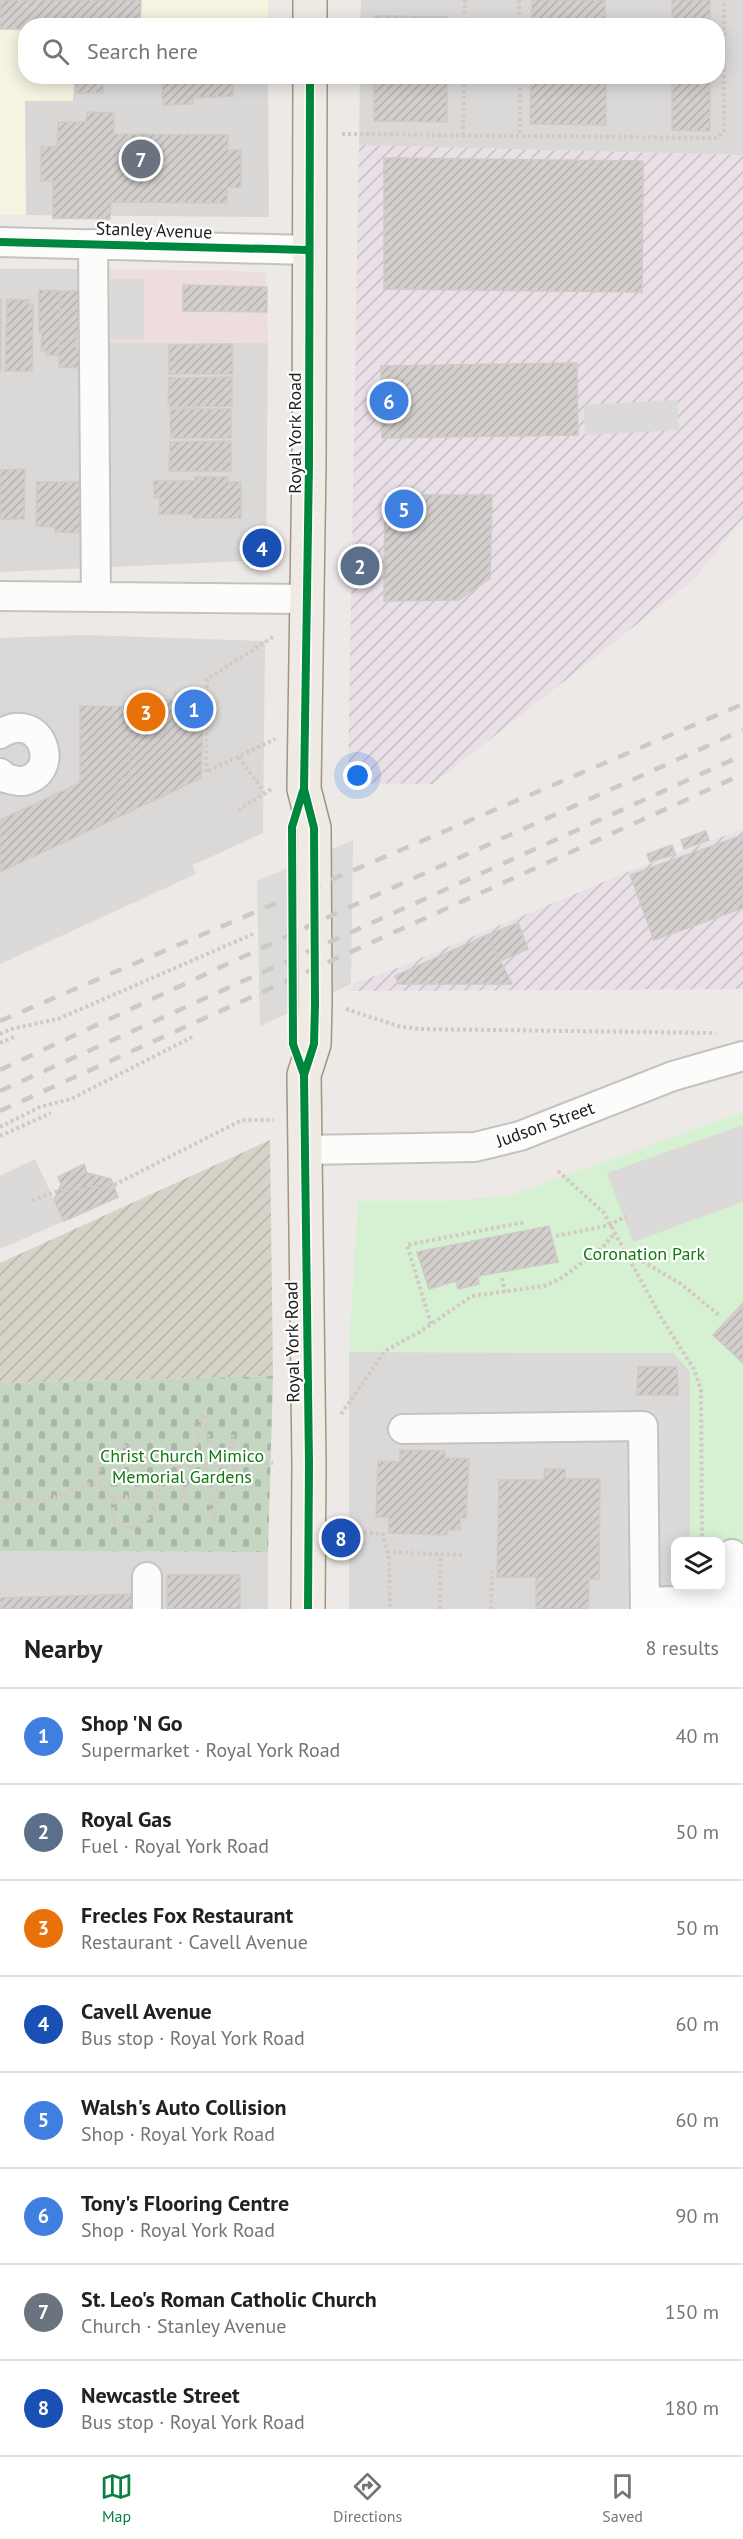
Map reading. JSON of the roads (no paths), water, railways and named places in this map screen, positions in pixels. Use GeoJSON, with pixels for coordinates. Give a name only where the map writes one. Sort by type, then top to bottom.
{"type":"FeatureCollection","features":[{"type":"Feature","properties":{"kind":"main road"},"geometry":{"type":"LineString","coordinates":[[310,0],[310,18]]}},
{"type":"Feature","properties":{"kind":"main road","name":"Royal York Road"},"geometry":{"type":"LineString","coordinates":[[308,1609],[309,1464],[304,1075],[314,1044],[314,828],[289,788],[308,599],[309,84]]}},
{"type":"Feature","properties":{"kind":"street","name":"Stanley Avenue"},"geometry":{"type":"LineString","coordinates":[[0,242],[308,250]]}},
{"type":"Feature","properties":{"kind":"street"},"geometry":{"type":"LineString","coordinates":[[93,244],[96,597]]}},
{"type":"Feature","properties":{"kind":"street"},"geometry":{"type":"LineString","coordinates":[[0,596],[308,599]]}},
{"type":"Feature","properties":{"kind":"street"},"geometry":{"type":"LineString","coordinates":[[0,773],[4,778],[22,781],[38,773],[46,757],[41,740],[27,728],[3,727]]}},
{"type":"Feature","properties":{"kind":"street","name":"Judson Street"},"geometry":{"type":"LineString","coordinates":[[304,1150],[475,1147],[519,1136],[673,1076],[743,1056]]}},
{"type":"Feature","properties":{"kind":"street"},"geometry":{"type":"LineString","coordinates":[[403,1429],[643,1426],[645,1606],[732,1604],[732,1554]]}},
{"type":"Feature","properties":{"kind":"street"},"geometry":{"type":"LineString","coordinates":[[147,1577],[147,1609]]}},
{"type":"Feature","properties":{"kind":"railway"},"geometry":{"type":"LineString","coordinates":[[0,1021],[743,704]]}},
{"type":"Feature","properties":{"kind":"railway"},"geometry":{"type":"LineString","coordinates":[[0,1070],[352,906],[743,730]]}},
{"type":"Feature","properties":{"kind":"railway"},"geometry":{"type":"LineString","coordinates":[[0,1091],[743,755]]}},
{"type":"Feature","properties":{"kind":"railway"},"geometry":{"type":"LineString","coordinates":[[0,1111],[743,774]]}},
{"type":"Feature","properties":{"kind":"place","name":"St. Leo's Roman Catholic Church"},"geometry":{"type":"Point","coordinates":[141,159]}},
{"type":"Feature","properties":{"kind":"place","name":"Tony's Flooring Centre"},"geometry":{"type":"Point","coordinates":[389,401]}},
{"type":"Feature","properties":{"kind":"place","name":"Walsh's Auto Collision"},"geometry":{"type":"Point","coordinates":[404,509]}},
{"type":"Feature","properties":{"kind":"place","name":"Cavell Avenue"},"geometry":{"type":"Point","coordinates":[262,548]}},
{"type":"Feature","properties":{"kind":"place","name":"Royal Gas"},"geometry":{"type":"Point","coordinates":[360,566]}},
{"type":"Feature","properties":{"kind":"place","name":"Shop 'N Go"},"geometry":{"type":"Point","coordinates":[194,709]}},
{"type":"Feature","properties":{"kind":"place","name":"Frecles Fox Restaurant"},"geometry":{"type":"Point","coordinates":[146,712]}},
{"type":"Feature","properties":{"kind":"place","name":"Newcastle Street"},"geometry":{"type":"Point","coordinates":[341,1538]}},
{"type":"Feature","properties":{"kind":"park label","name":"Coronation Park"},"geometry":{"type":"Point","coordinates":[644,1253]}},
{"type":"Feature","properties":{"kind":"park label","name":"Christ Church Mimico Memorial Gardens"},"geometry":{"type":"Point","coordinates":[182,1465]}}]}
